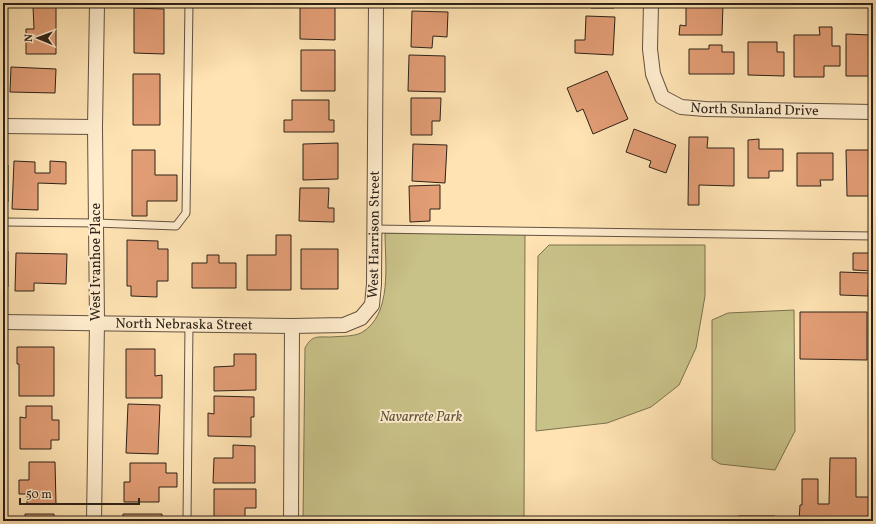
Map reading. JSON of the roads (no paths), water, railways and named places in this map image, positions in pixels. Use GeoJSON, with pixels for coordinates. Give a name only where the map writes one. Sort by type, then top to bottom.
{"type":"FeatureCollection","features":[{"type":"Feature","properties":{"kind":"street","name":"West Ivanhoe Place"},"geometry":{"type":"LineString","coordinates":[[94,521],[97,322],[95,127],[97,3]]}},
{"type":"Feature","properties":{"kind":"street","name":"West Harrison Street"},"geometry":{"type":"LineString","coordinates":[[292,326],[344,325],[361,318],[372,305],[376,3]]}},
{"type":"Feature","properties":{"kind":"street","name":"North Sunland Drive"},"geometry":{"type":"LineString","coordinates":[[651,3],[650,49],[653,74],[662,97],[681,107],[705,109],[873,112]]}},
{"type":"Feature","properties":{"kind":"street"},"geometry":{"type":"LineString","coordinates":[[3,126],[95,127]]}},
{"type":"Feature","properties":{"kind":"street","name":"North Nebraska Street"},"geometry":{"type":"LineString","coordinates":[[3,322],[97,322],[292,326]]}},
{"type":"Feature","properties":{"kind":"street"},"geometry":{"type":"LineString","coordinates":[[291,521],[292,326]]}},
{"type":"Feature","properties":{"kind":"lane"},"geometry":{"type":"LineString","coordinates":[[3,222],[176,226],[186,213],[189,3]]}},
{"type":"Feature","properties":{"kind":"lane"},"geometry":{"type":"LineString","coordinates":[[374,229],[873,236]]}},
{"type":"Feature","properties":{"kind":"lane"},"geometry":{"type":"LineString","coordinates":[[187,521],[190,324]]}},
{"type":"Feature","properties":{"kind":"park label","name":"Navarrete Park"},"geometry":{"type":"Point","coordinates":[421,417]}}]}
